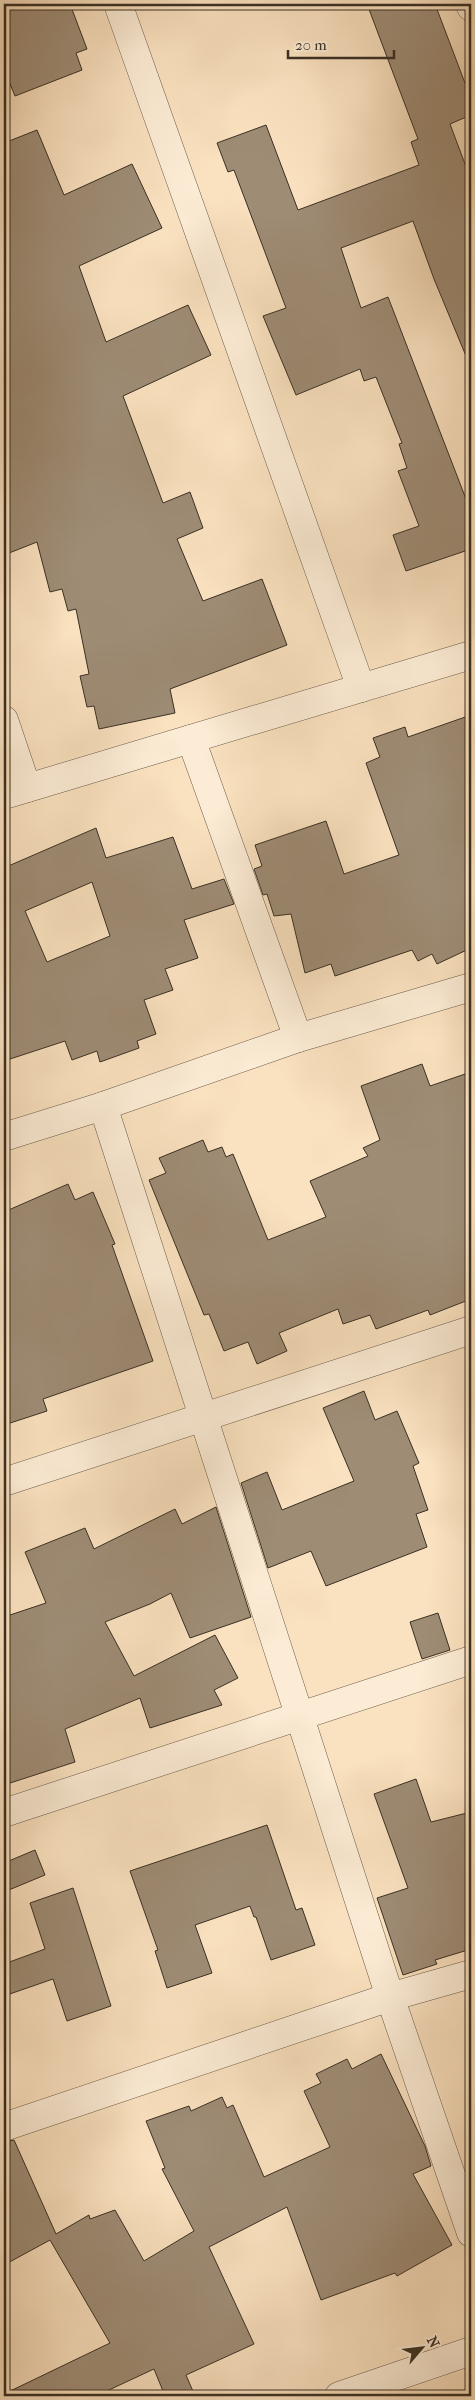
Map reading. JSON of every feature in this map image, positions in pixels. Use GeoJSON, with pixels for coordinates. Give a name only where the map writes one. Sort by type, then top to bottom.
{"type":"FeatureCollection","features":[{"type":"Feature","properties":{"kind":"street"},"geometry":{"type":"LineString","coordinates":[[118,4],[361,688]]}},
{"type":"Feature","properties":{"kind":"street"},"geometry":{"type":"LineString","coordinates":[[4,720],[15,792],[471,655]]}},
{"type":"Feature","properties":{"kind":"street"},"geometry":{"type":"LineString","coordinates":[[191,739],[298,1038]]}},
{"type":"Feature","properties":{"kind":"street"},"geometry":{"type":"LineString","coordinates":[[4,1138],[298,1038],[471,987]]}},
{"type":"Feature","properties":{"kind":"street"},"geometry":{"type":"LineString","coordinates":[[102,1106],[390,1997],[471,2234]]}},
{"type":"Feature","properties":{"kind":"street"},"geometry":{"type":"LineString","coordinates":[[4,1482],[471,1330]]}},
{"type":"Feature","properties":{"kind":"street"},"geometry":{"type":"LineString","coordinates":[[4,1813],[471,1660]]}},
{"type":"Feature","properties":{"kind":"street"},"geometry":{"type":"LineString","coordinates":[[4,2127],[390,1997],[471,1974]]}},
{"type":"Feature","properties":{"kind":"street"},"geometry":{"type":"LineString","coordinates":[[340,2396],[471,2351]]}},
{"type":"Feature","properties":{"kind":"building"},"geometry":{"type":"Polygon","coordinates":[[[4,4],[70,4],[87,49],[76,53],[82,70],[15,96],[4,69],[4,4]]]}},
{"type":"Feature","properties":{"kind":"building"},"geometry":{"type":"Polygon","coordinates":[[[367,4],[435,4],[471,99],[471,115],[450,124],[471,180],[471,368],[434,279],[413,221],[341,248],[361,308],[388,297],[471,512],[471,549],[406,571],[393,535],[419,526],[398,471],[407,468],[399,444],[402,443],[376,377],[364,381],[360,369],[296,395],[263,316],[286,308],[234,170],[228,172],[217,143],[266,125],[298,210],[419,165],[411,142],[418,139],[367,4]]]}},
{"type":"Feature","properties":{"kind":"building"},"geometry":{"type":"Polygon","coordinates":[[[37,130],[64,195],[132,164],[162,228],[79,266],[106,342],[188,305],[211,355],[123,396],[163,503],[190,492],[203,528],[177,539],[203,601],[262,579],[287,645],[170,689],[175,713],[99,729],[94,706],[87,707],[80,676],[89,674],[76,609],[68,611],[62,589],[50,592],[37,542],[4,555],[4,143],[37,130]]]}},
{"type":"Feature","properties":{"kind":"building"},"geometry":{"type":"Polygon","coordinates":[[[471,715],[471,948],[437,964],[432,954],[418,961],[412,950],[335,976],[331,964],[305,973],[291,914],[274,916],[267,894],[263,895],[254,869],[262,866],[255,845],[326,821],[344,874],[399,855],[366,763],[380,757],[373,738],[405,727],[408,737],[471,715]]]}},
{"type":"Feature","properties":{"kind":"building"},"geometry":{"type":"Polygon","coordinates":[[[96,828],[106,858],[173,837],[192,889],[224,879],[234,904],[184,920],[198,958],[165,969],[173,990],[144,1000],[156,1034],[137,1041],[139,1048],[100,1062],[97,1051],[72,1060],[65,1041],[4,1061],[4,862],[6,867],[96,828]],[[92,882],[25,911],[47,962],[110,936],[92,882]]]}},
{"type":"Feature","properties":{"kind":"building"},"geometry":{"type":"Polygon","coordinates":[[[422,1064],[430,1086],[471,1072],[471,1299],[430,1315],[428,1310],[376,1329],[370,1315],[343,1324],[338,1309],[279,1333],[287,1351],[257,1364],[248,1342],[224,1351],[209,1314],[204,1315],[149,1180],[166,1173],[159,1158],[203,1140],[208,1152],[222,1147],[226,1157],[233,1154],[268,1240],[326,1217],[310,1181],[368,1156],[363,1148],[380,1140],[361,1086],[422,1064]]]}},
{"type":"Feature","properties":{"kind":"building"},"geometry":{"type":"Polygon","coordinates":[[[68,1184],[75,1200],[93,1192],[115,1244],[112,1245],[153,1361],[43,1399],[47,1411],[4,1425],[4,1212],[68,1184]]]}},
{"type":"Feature","properties":{"kind":"building"},"geometry":{"type":"Polygon","coordinates":[[[364,1391],[375,1420],[397,1411],[419,1463],[413,1466],[428,1510],[416,1514],[427,1547],[326,1586],[311,1551],[268,1568],[241,1483],[267,1472],[282,1510],[354,1481],[323,1408],[364,1391]]]}},
{"type":"Feature","properties":{"kind":"building"},"geometry":{"type":"Polygon","coordinates":[[[216,1507],[251,1617],[190,1638],[171,1593],[150,1604],[105,1622],[134,1676],[215,1635],[238,1678],[214,1690],[222,1705],[150,1728],[140,1698],[65,1729],[75,1762],[4,1785],[4,1617],[46,1603],[25,1552],[85,1528],[94,1549],[175,1509],[182,1524],[216,1507]]]}},
{"type":"Feature","properties":{"kind":"building"},"geometry":{"type":"Polygon","coordinates":[[[438,1613],[450,1650],[422,1659],[410,1622],[438,1613]]]}},
{"type":"Feature","properties":{"kind":"building"},"geometry":{"type":"Polygon","coordinates":[[[416,1779],[431,1822],[471,1812],[471,1949],[435,1960],[437,1964],[403,1975],[377,1898],[408,1888],[374,1794],[416,1779]]]}},
{"type":"Feature","properties":{"kind":"building"},"geometry":{"type":"Polygon","coordinates":[[[267,1825],[296,1910],[302,1908],[315,1945],[271,1960],[256,1917],[254,1917],[250,1906],[195,1925],[212,1973],[167,1988],[155,1951],[158,1950],[130,1871],[267,1825]]]}},
{"type":"Feature","properties":{"kind":"building"},"geometry":{"type":"Polygon","coordinates":[[[35,1850],[45,1875],[4,1892],[4,1863],[35,1850]]]}},
{"type":"Feature","properties":{"kind":"building"},"geometry":{"type":"Polygon","coordinates":[[[73,1888],[111,2006],[67,2021],[53,1979],[4,1996],[4,1964],[45,1949],[30,1903],[73,1888]]]}},
{"type":"Feature","properties":{"kind":"building"},"geometry":{"type":"Polygon","coordinates":[[[381,2054],[425,2146],[431,2166],[413,2174],[452,2245],[397,2276],[395,2273],[321,2300],[287,2207],[209,2247],[254,2344],[186,2375],[195,2396],[165,2396],[154,2369],[96,2396],[4,2396],[4,2394],[110,2343],[50,2240],[4,2265],[4,2142],[14,2140],[56,2234],[89,2215],[90,2219],[115,2210],[144,2261],[194,2231],[162,2169],[165,2168],[146,2121],[189,2106],[191,2111],[222,2097],[227,2108],[233,2105],[264,2177],[330,2147],[304,2091],[321,2083],[316,2074],[347,2059],[352,2069],[381,2054]]]}}]}
